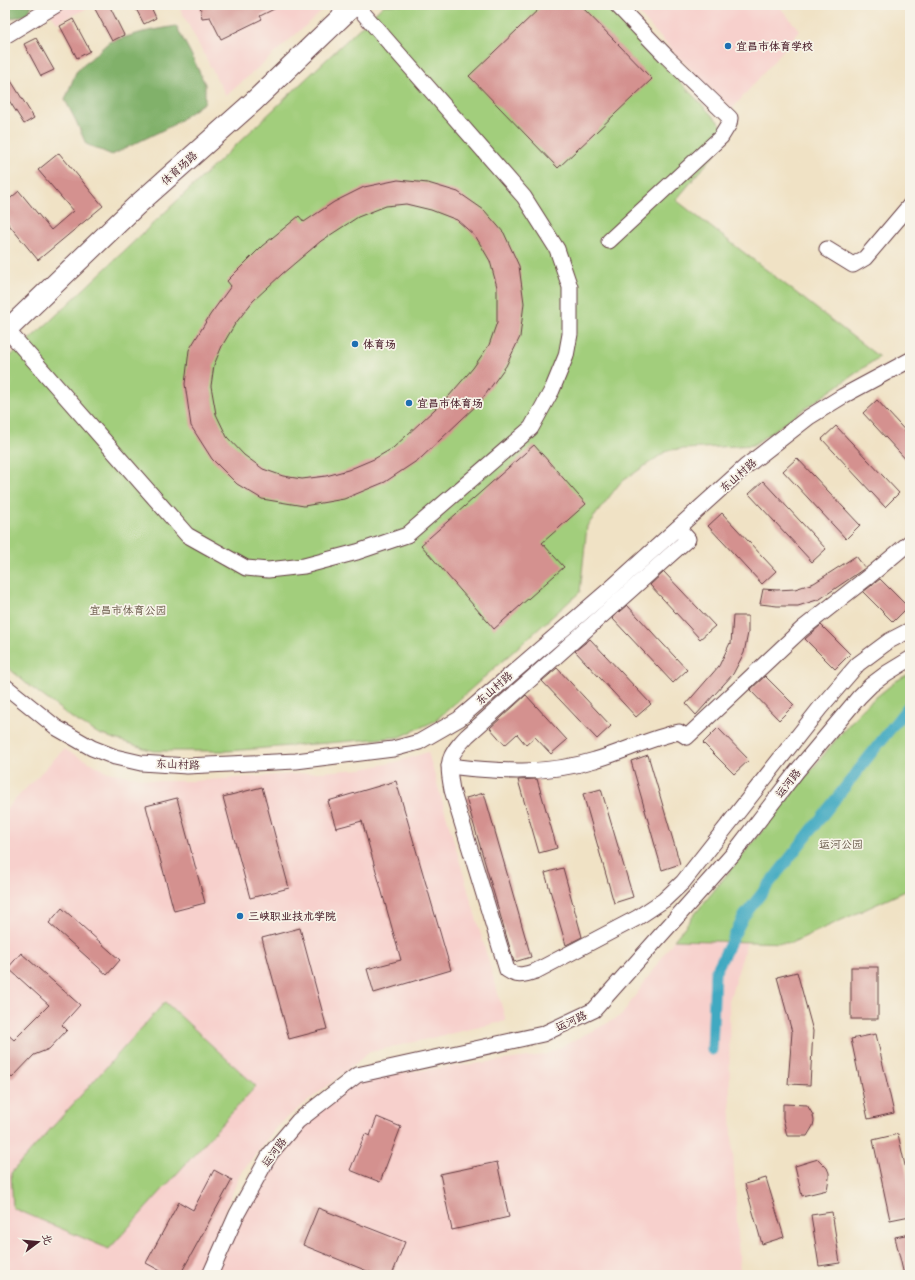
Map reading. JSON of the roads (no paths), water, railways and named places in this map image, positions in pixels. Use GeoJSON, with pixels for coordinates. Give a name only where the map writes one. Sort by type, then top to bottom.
{"type":"FeatureCollection","features":[{"type":"Feature","properties":{"kind":"main road","name":"体育场路"},"geometry":{"type":"LineString","coordinates":[[6,327],[339,5]]}},
{"type":"Feature","properties":{"kind":"main road","name":"体育场路"},"geometry":{"type":"LineString","coordinates":[[6,327],[136,206],[253,102],[355,5]]}},
{"type":"Feature","properties":{"kind":"street"},"geometry":{"type":"LineString","coordinates":[[5,36],[56,5]]}},
{"type":"Feature","properties":{"kind":"street"},"geometry":{"type":"LineString","coordinates":[[6,327],[187,535],[246,568],[268,570],[304,566],[358,552],[407,535],[531,428],[552,390],[566,356],[570,334],[570,287],[557,249],[524,197],[355,5]]}},
{"type":"Feature","properties":{"kind":"street"},"geometry":{"type":"LineString","coordinates":[[609,241],[721,137],[729,124],[730,118],[668,58],[617,5]]}},
{"type":"Feature","properties":{"kind":"street"},"geometry":{"type":"LineString","coordinates":[[827,249],[853,265],[865,258],[910,205]]}},
{"type":"Feature","properties":{"kind":"street","name":"东山村路"},"geometry":{"type":"LineString","coordinates":[[5,686],[57,728],[92,748],[115,757],[141,763],[187,766],[296,761],[393,749],[419,742],[459,719],[610,589],[745,468],[809,417],[843,396],[910,360]]}},
{"type":"Feature","properties":{"kind":"street"},"geometry":{"type":"LineString","coordinates":[[678,528],[688,539],[467,736],[451,755],[448,769],[452,790],[507,970],[514,975],[523,975],[536,971],[637,918],[664,900],[683,882],[820,708],[858,664],[889,641],[910,630]]}},
{"type":"Feature","properties":{"kind":"street"},"geometry":{"type":"LineString","coordinates":[[449,766],[482,770],[522,772],[566,768],[594,761],[664,735],[679,732],[687,737],[802,629],[910,542]]}},
{"type":"Feature","properties":{"kind":"street","name":"运河路"},"geometry":{"type":"LineString","coordinates":[[210,1275],[237,1214],[270,1154],[298,1121],[357,1075],[543,1034],[594,1010],[733,854],[797,772],[859,697],[871,685],[887,673],[910,659]]}},
{"type":"Feature","properties":{"kind":"waterway"},"geometry":{"type":"LineString","coordinates":[[712,1050],[715,973],[744,916],[910,704]]}},
{"type":"Feature","properties":{"kind":"place","name":"宜昌市体育学校"},"geometry":{"type":"Point","coordinates":[728,46]}},
{"type":"Feature","properties":{"kind":"place","name":"体育场"},"geometry":{"type":"Point","coordinates":[355,344]}},
{"type":"Feature","properties":{"kind":"place","name":"宜昌市体育场"},"geometry":{"type":"Point","coordinates":[409,403]}},
{"type":"Feature","properties":{"kind":"place","name":"三峡职业技术学院"},"geometry":{"type":"Point","coordinates":[240,916]}},
{"type":"Feature","properties":{"kind":"park label","name":"宜昌市体育公园"},"geometry":{"type":"Point","coordinates":[128,610]}},
{"type":"Feature","properties":{"kind":"park label","name":"运河公园"},"geometry":{"type":"Point","coordinates":[841,844]}}]}
